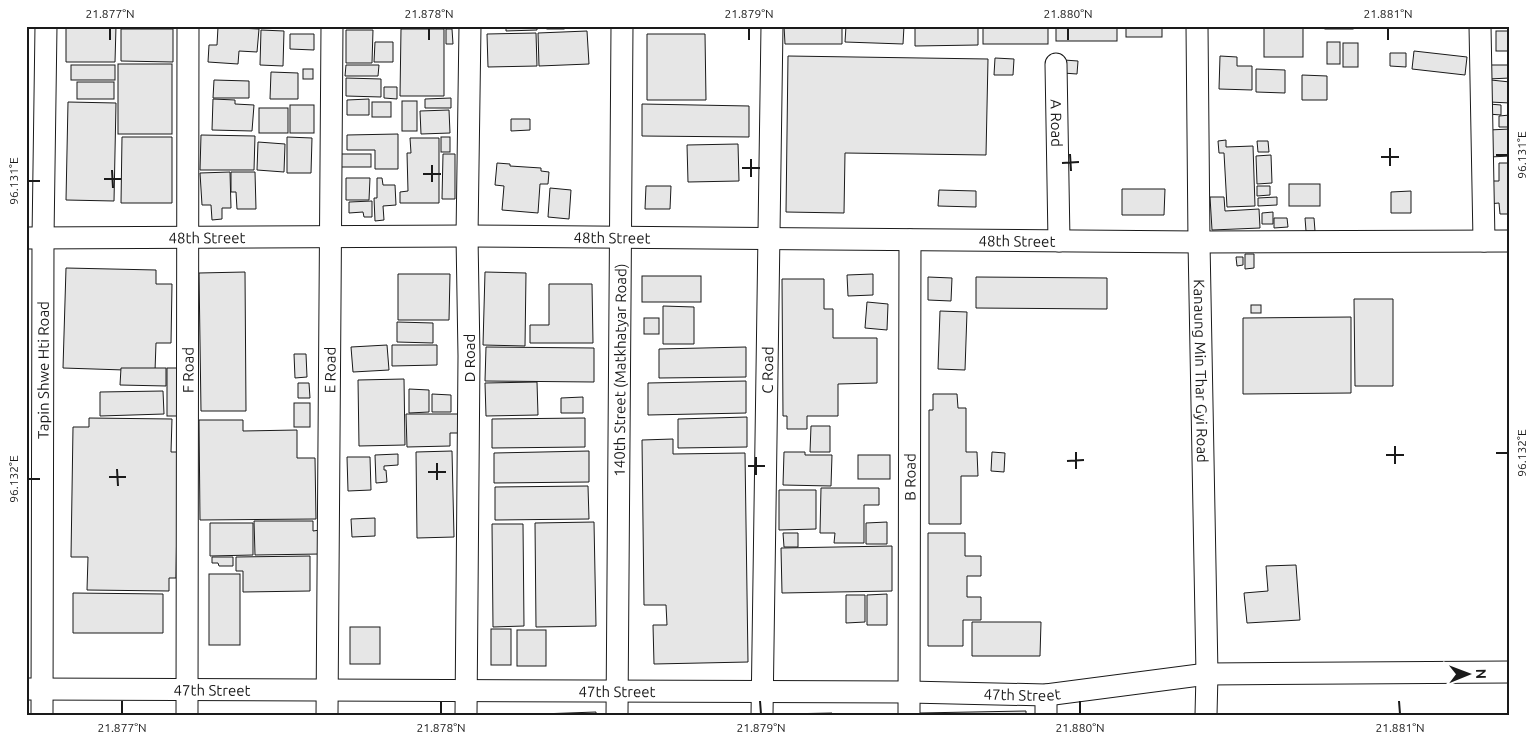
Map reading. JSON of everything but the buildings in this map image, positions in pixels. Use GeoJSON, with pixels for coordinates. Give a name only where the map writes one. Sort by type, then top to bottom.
{"type":"FeatureCollection","features":[{"type":"Feature","properties":{"kind":"street","name":"Tapin Shwe Hti Road"},"geometry":{"type":"LineString","coordinates":[[42,715],[34,689],[35,238],[46,26]]}},
{"type":"Feature","properties":{"kind":"street","name":"F Road"},"geometry":{"type":"LineString","coordinates":[[187,715],[188,26]]}},
{"type":"Feature","properties":{"kind":"street","name":"E Road"},"geometry":{"type":"LineString","coordinates":[[327,715],[332,237],[332,26]]}},
{"type":"Feature","properties":{"kind":"street","name":"D Road"},"geometry":{"type":"LineString","coordinates":[[466,715],[470,356],[467,236],[470,26]]}},
{"type":"Feature","properties":{"kind":"street","name":"140th Street (Matkhatyar Road)"},"geometry":{"type":"LineString","coordinates":[[617,715],[622,26]]}},
{"type":"Feature","properties":{"kind":"street","name":"C Road"},"geometry":{"type":"LineString","coordinates":[[762,715],[772,26]]}},
{"type":"Feature","properties":{"kind":"street","name":"Kanaung Min Thar Gyi Road"},"geometry":{"type":"LineString","coordinates":[[1196,26],[1207,674],[1206,715]]}},
{"type":"Feature","properties":{"kind":"street"},"geometry":{"type":"LineString","coordinates":[[1480,26],[1484,241]]}},
{"type":"Feature","properties":{"kind":"street","name":"A Road"},"geometry":{"type":"LineString","coordinates":[[1056,64],[1059,240]]}},
{"type":"Feature","properties":{"kind":"street","name":"48th Street"},"geometry":{"type":"LineString","coordinates":[[35,238],[467,236],[1199,242],[1510,240]]}},
{"type":"Feature","properties":{"kind":"street","name":"B Road"},"geometry":{"type":"LineString","coordinates":[[909,715],[910,240]]}},
{"type":"Feature","properties":{"kind":"street","name":"47th Street"},"geometry":{"type":"LineString","coordinates":[[34,689],[909,692],[1046,705],[1207,674],[1510,672]]}}]}
